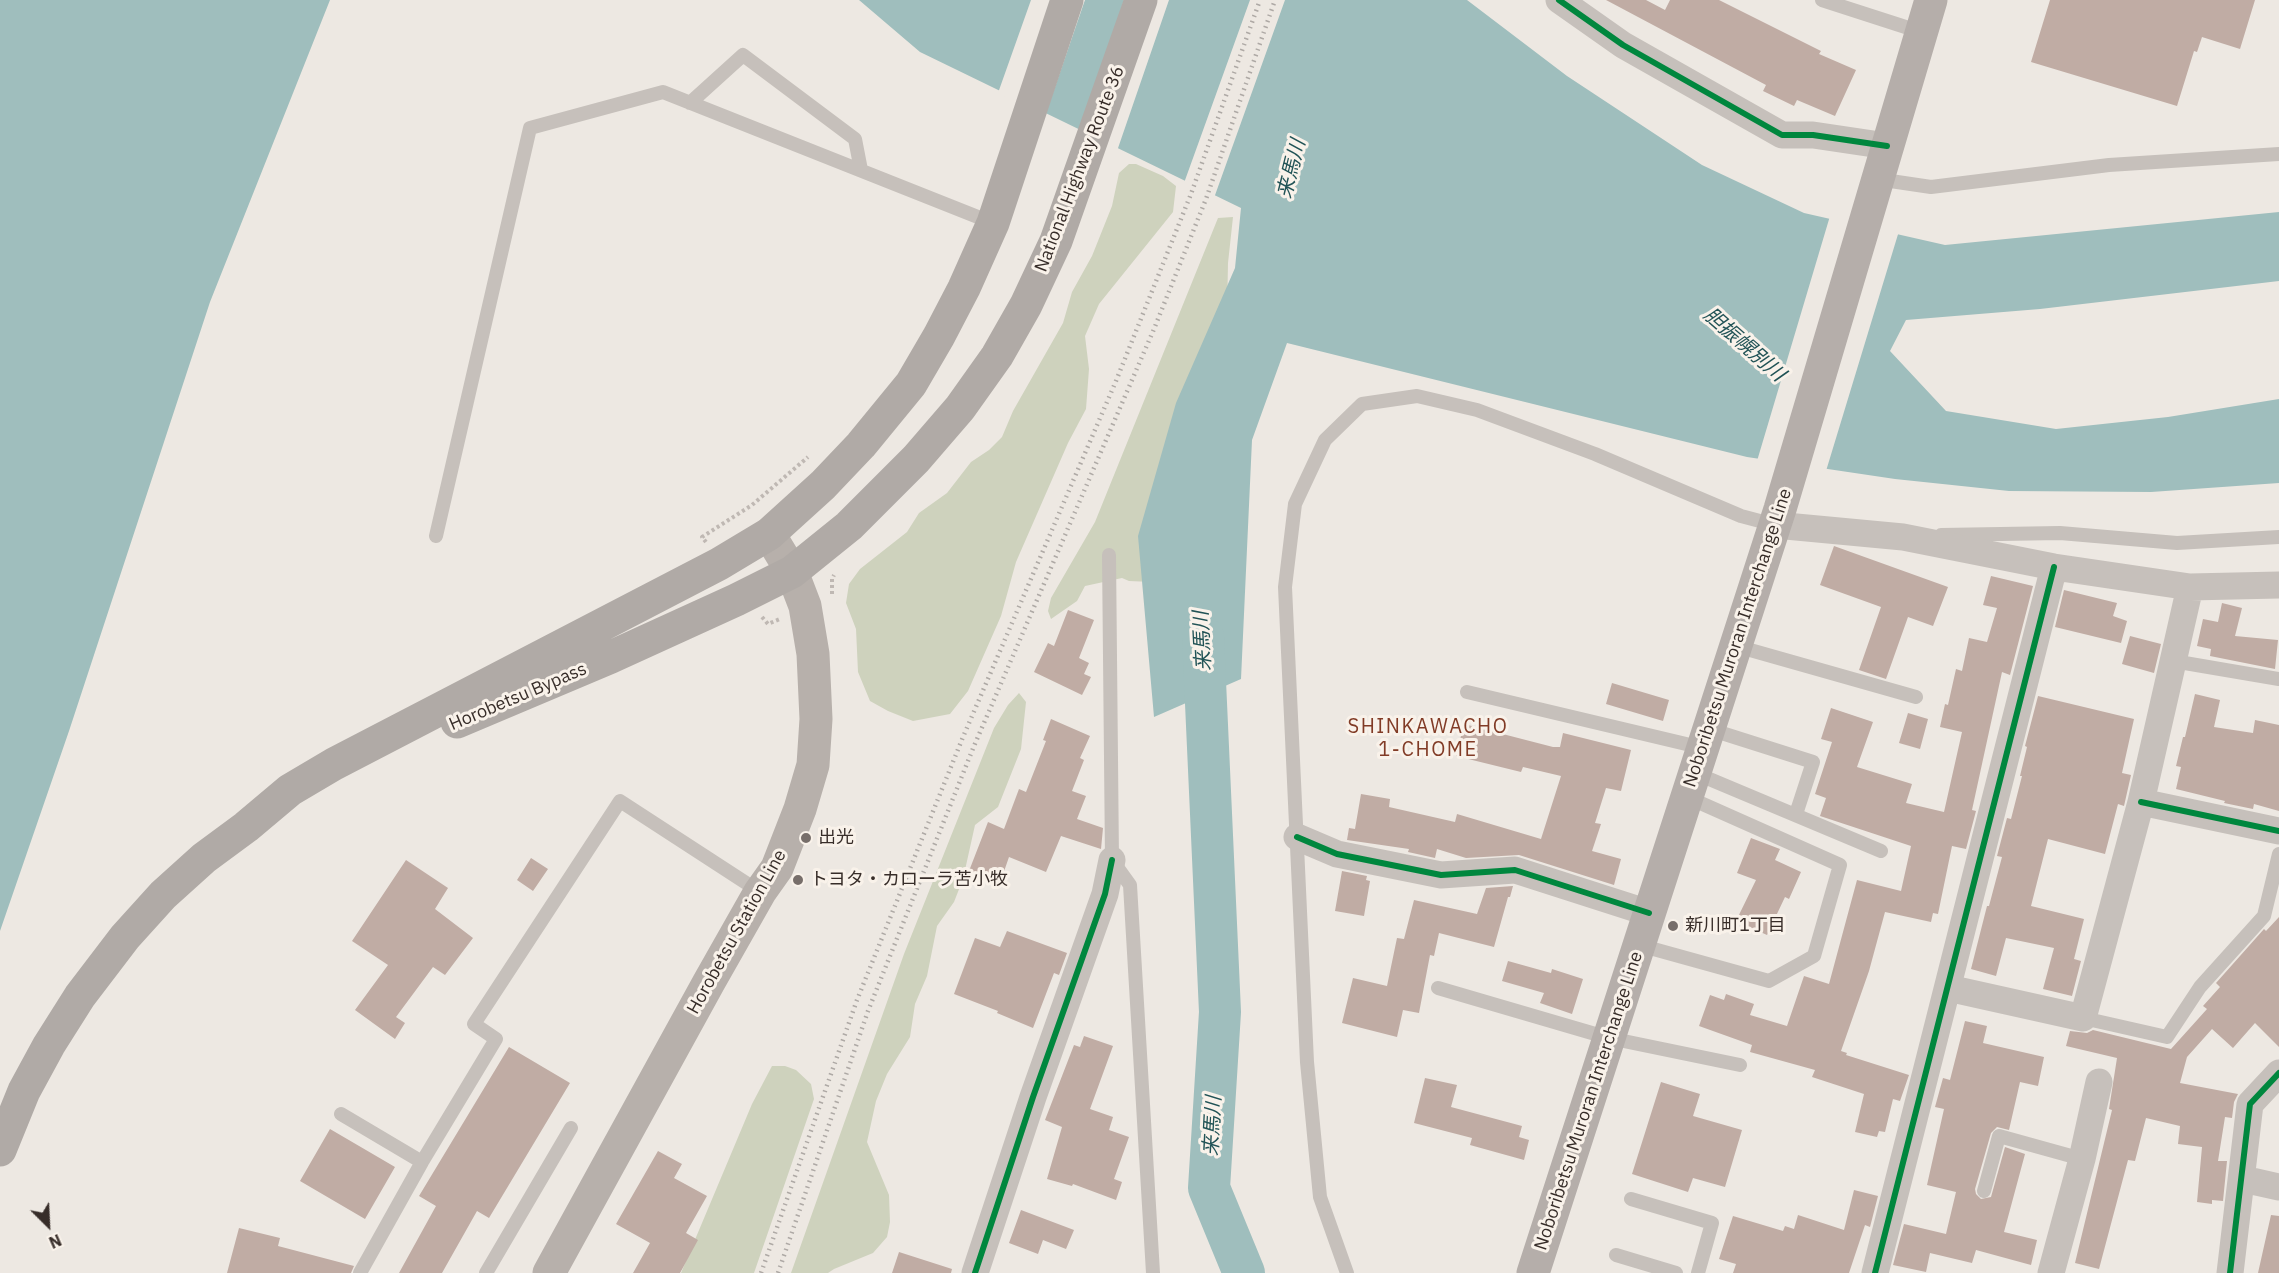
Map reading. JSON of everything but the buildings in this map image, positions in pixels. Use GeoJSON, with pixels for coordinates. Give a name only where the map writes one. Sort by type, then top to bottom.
{"type":"FeatureCollection","features":[{"type":"Feature","properties":{"kind":"highway"},"geometry":{"type":"LineString","coordinates":[[769,534],[823,485],[861,445],[910,384],[939,336],[964,288],[993,223],[1067,0]]}},
{"type":"Feature","properties":{"kind":"highway","name":"National Highway Route 36"},"geometry":{"type":"LineString","coordinates":[[792,572],[849,526],[916,459],[960,408],[997,356],[1026,304],[1056,241],[1141,0]]}},
{"type":"Feature","properties":{"kind":"highway","name":"Horobetsu Bypass"},"geometry":{"type":"LineString","coordinates":[[0,1150],[24,1091],[49,1045],[80,996],[125,937],[163,895],[204,858],[290,790],[334,764],[708,570],[769,534]]}},
{"type":"Feature","properties":{"kind":"highway","name":"Horobetsu Bypass"},"geometry":{"type":"LineString","coordinates":[[246,827],[452,724],[621,652],[792,572]]}},
{"type":"Feature","properties":{"kind":"main road","name":"Noboribetsu Muroran Interchange Line"},"geometry":{"type":"LineString","coordinates":[[1533,1273],[1778,517],[1931,0]]}},
{"type":"Feature","properties":{"kind":"main road","name":"Horobetsu Station Line"},"geometry":{"type":"LineString","coordinates":[[549,1273],[760,892],[777,868],[800,809],[813,765],[816,719],[813,654],[805,606],[792,572],[769,534]]}},
{"type":"Feature","properties":{"kind":"street"},"geometry":{"type":"LineString","coordinates":[[1559,0],[1623,45],[1782,135],[1813,135],[1887,146]]}},
{"type":"Feature","properties":{"kind":"street"},"geometry":{"type":"LineString","coordinates":[[1778,517],[1903,537],[2054,567],[2190,587],[2279,585]]}},
{"type":"Feature","properties":{"kind":"street"},"geometry":{"type":"LineString","coordinates":[[1875,1273],[2054,567]]}},
{"type":"Feature","properties":{"kind":"street"},"geometry":{"type":"LineString","coordinates":[[1948,988],[2083,1018],[2141,802],[2190,587]]}},
{"type":"Feature","properties":{"kind":"street"},"geometry":{"type":"LineString","coordinates":[[2141,802],[2279,831]]}},
{"type":"Feature","properties":{"kind":"street"},"geometry":{"type":"LineString","coordinates":[[1297,837],[1336,854],[1441,875],[1515,870],[1649,914]]}},
{"type":"Feature","properties":{"kind":"street"},"geometry":{"type":"LineString","coordinates":[[975,1273],[1033,1097],[1105,894],[1112,860]]}},
{"type":"Feature","properties":{"kind":"street"},"geometry":{"type":"LineString","coordinates":[[2230,1273],[2243,1179],[2250,1104],[2279,1073]]}},
{"type":"Feature","properties":{"kind":"street"},"geometry":{"type":"LineString","coordinates":[[2051,1273],[2082,1159],[2099,1082]]}},
{"type":"Feature","properties":{"kind":"street"},"geometry":{"type":"LineString","coordinates":[[2243,1179],[2279,1187]]}},
{"type":"Feature","properties":{"kind":"lane"},"geometry":{"type":"LineString","coordinates":[[1822,0],[1921,32]]}},
{"type":"Feature","properties":{"kind":"lane"},"geometry":{"type":"LineString","coordinates":[[690,103],[743,56],[855,139],[861,170]]}},
{"type":"Feature","properties":{"kind":"lane"},"geometry":{"type":"LineString","coordinates":[[436,536],[530,128],[663,92],[993,223]]}},
{"type":"Feature","properties":{"kind":"lane"},"geometry":{"type":"LineString","coordinates":[[1875,185],[1931,188],[2109,165],[2279,154]]}},
{"type":"Feature","properties":{"kind":"lane"},"geometry":{"type":"LineString","coordinates":[[1347,1273],[1320,1197],[1307,1062],[1285,587],[1295,504],[1325,440],[1362,404],[1418,396],[1477,410],[1595,454],[1741,516],[1778,517]]}},
{"type":"Feature","properties":{"kind":"lane"},"geometry":{"type":"LineString","coordinates":[[1903,537],[1973,533],[2060,533],[2177,543],[2279,537]]}},
{"type":"Feature","properties":{"kind":"lane"},"geometry":{"type":"LineString","coordinates":[[1109,555],[1112,860],[1130,885],[1153,1273]]}},
{"type":"Feature","properties":{"kind":"lane"},"geometry":{"type":"LineString","coordinates":[[1736,646],[1916,697]]}},
{"type":"Feature","properties":{"kind":"lane"},"geometry":{"type":"LineString","coordinates":[[2173,662],[2279,678]]}},
{"type":"Feature","properties":{"kind":"lane"},"geometry":{"type":"LineString","coordinates":[[1467,692],[1698,762],[1796,814],[1881,851]]}},
{"type":"Feature","properties":{"kind":"lane"},"geometry":{"type":"LineString","coordinates":[[1698,762],[1813,762],[1796,814]]}},
{"type":"Feature","properties":{"kind":"lane"},"geometry":{"type":"LineString","coordinates":[[1639,945],[1769,981],[1814,956],[1840,865],[1698,762]]}},
{"type":"Feature","properties":{"kind":"lane"},"geometry":{"type":"LineString","coordinates":[[360,1273],[422,1162],[496,1039],[474,1024],[620,801],[760,892]]}},
{"type":"Feature","properties":{"kind":"lane"},"geometry":{"type":"LineString","coordinates":[[2083,1018],[2167,1037],[2200,987],[2264,916],[2279,854]]}},
{"type":"Feature","properties":{"kind":"lane"},"geometry":{"type":"LineString","coordinates":[[1438,988],[1609,1038],[1740,1065]]}},
{"type":"Feature","properties":{"kind":"lane"},"geometry":{"type":"LineString","coordinates":[[341,1114],[422,1162]]}},
{"type":"Feature","properties":{"kind":"lane"},"geometry":{"type":"LineString","coordinates":[[486,1273],[571,1128]]}},
{"type":"Feature","properties":{"kind":"lane"},"geometry":{"type":"LineString","coordinates":[[1984,1191],[2000,1136],[2082,1159]]}},
{"type":"Feature","properties":{"kind":"lane"},"geometry":{"type":"LineString","coordinates":[[1631,1199],[1712,1223],[1698,1273]]}},
{"type":"Feature","properties":{"kind":"lane"},"geometry":{"type":"LineString","coordinates":[[1616,1255],[1676,1273]]}},
{"type":"Feature","properties":{"kind":"green space"},"geometry":{"type":"Polygon","coordinates":[[[1129,164],[1136,164],[1163,176],[1176,186],[1173,212],[1099,304],[1085,336],[1089,369],[1086,409],[1068,443],[1016,562],[1001,616],[968,691],[950,714],[913,721],[888,711],[870,701],[858,672],[856,629],[846,603],[849,584],[860,569],[907,532],[919,513],[947,493],[971,462],[989,450],[1002,437],[1013,411],[1063,323],[1072,292],[1092,256],[1112,206],[1119,173],[1129,164]]]}},
{"type":"Feature","properties":{"kind":"green space"},"geometry":{"type":"Polygon","coordinates":[[[1233,217],[1228,263],[1227,314],[1152,582],[1129,581],[1122,578],[1085,586],[1077,601],[1051,619],[1048,611],[1051,598],[1095,522],[1218,218],[1233,217]]]}},
{"type":"Feature","properties":{"kind":"green space"},"geometry":{"type":"Polygon","coordinates":[[[1019,693],[1026,702],[1021,749],[998,807],[975,825],[963,879],[954,902],[937,926],[927,976],[915,1004],[910,1037],[887,1074],[876,1101],[867,1142],[889,1195],[890,1222],[887,1237],[873,1253],[828,1273],[791,1273],[904,954],[994,728],[1008,705],[1019,693]]]}},
{"type":"Feature","properties":{"kind":"green space"},"geometry":{"type":"Polygon","coordinates":[[[772,1066],[785,1066],[796,1070],[811,1084],[814,1099],[754,1273],[681,1273],[752,1104],[772,1066]]]}},
{"type":"Feature","properties":{"kind":"water"},"geometry":{"type":"Polygon","coordinates":[[[0,0],[330,0],[210,302],[69,731],[0,931],[0,0]]]}},
{"type":"Feature","properties":{"kind":"water","name":"胆振幌別川"},"geometry":{"type":"Polygon","coordinates":[[[859,0],[1467,0],[1567,76],[1702,165],[1804,213],[1945,245],[2279,212],[2279,281],[2040,309],[1906,320],[1890,351],[1946,411],[2056,429],[2168,417],[2279,399],[2279,483],[2151,492],[2009,491],[1895,479],[1747,457],[1287,343],[1252,440],[1241,679],[1154,717],[1138,536],[1176,403],[1235,268],[1241,208],[920,52],[859,0]]]}},
{"type":"Feature","properties":{"kind":"pier"},"geometry":{"type":"Polygon","coordinates":[[[1031,0],[1085,0],[1045,116],[998,93],[1031,0]]]}},
{"type":"Feature","properties":{"kind":"pier"},"geometry":{"type":"Polygon","coordinates":[[[1124,0],[1169,0],[1117,151],[1080,133],[1124,0]]]}},
{"type":"Feature","properties":{"kind":"pier"},"geometry":{"type":"Polygon","coordinates":[[[1250,0],[1285,0],[1214,198],[1184,183],[1250,0]]]}},
{"type":"Feature","properties":{"kind":"pier"},"geometry":{"type":"Polygon","coordinates":[[[1830,216],[1899,231],[1826,471],[1757,461],[1830,216]]]}},
{"type":"Feature","properties":{"kind":"waterway","name":"来馬川"},"geometry":{"type":"LineString","coordinates":[[1203,637],[1220,1012],[1209,1188],[1244,1273]]}},
{"type":"Feature","properties":{"kind":"railway"},"geometry":{"type":"LineString","coordinates":[[761,1273],[857,1000],[963,737],[1116,381],[1191,194],[1260,0]]}},
{"type":"Feature","properties":{"kind":"railway"},"geometry":{"type":"LineString","coordinates":[[778,1273],[868,1011],[974,746],[1154,329],[1206,199],[1275,0]]}},
{"type":"Feature","properties":{"kind":"cycle path"},"geometry":{"type":"LineString","coordinates":[[1559,0],[1623,45],[1782,135],[1813,135],[1887,146]]}},
{"type":"Feature","properties":{"kind":"cycle path"},"geometry":{"type":"LineString","coordinates":[[1875,1273],[2054,567]]}},
{"type":"Feature","properties":{"kind":"cycle path"},"geometry":{"type":"LineString","coordinates":[[2141,802],[2279,831]]}},
{"type":"Feature","properties":{"kind":"cycle path"},"geometry":{"type":"LineString","coordinates":[[1297,837],[1337,854],[1441,875],[1515,870],[1649,913]]}},
{"type":"Feature","properties":{"kind":"cycle path"},"geometry":{"type":"LineString","coordinates":[[975,1273],[1033,1097],[1105,894],[1112,860]]}},
{"type":"Feature","properties":{"kind":"cycle path"},"geometry":{"type":"LineString","coordinates":[[2230,1273],[2250,1104],[2279,1073]]}},
{"type":"Feature","properties":{"kind":"place","name":"出光"},"geometry":{"type":"Point","coordinates":[806,838]}},
{"type":"Feature","properties":{"kind":"place","name":"トヨタ・カローラ苫小牧"},"geometry":{"type":"Point","coordinates":[798,880]}},
{"type":"Feature","properties":{"kind":"place","name":"新川町1丁目"},"geometry":{"type":"Point","coordinates":[1673,926]}},
{"type":"Feature","properties":{"kind":"district","name":"SHINKAWACHO 1-CHOME"},"geometry":{"type":"Point","coordinates":[1428,738]}}]}
